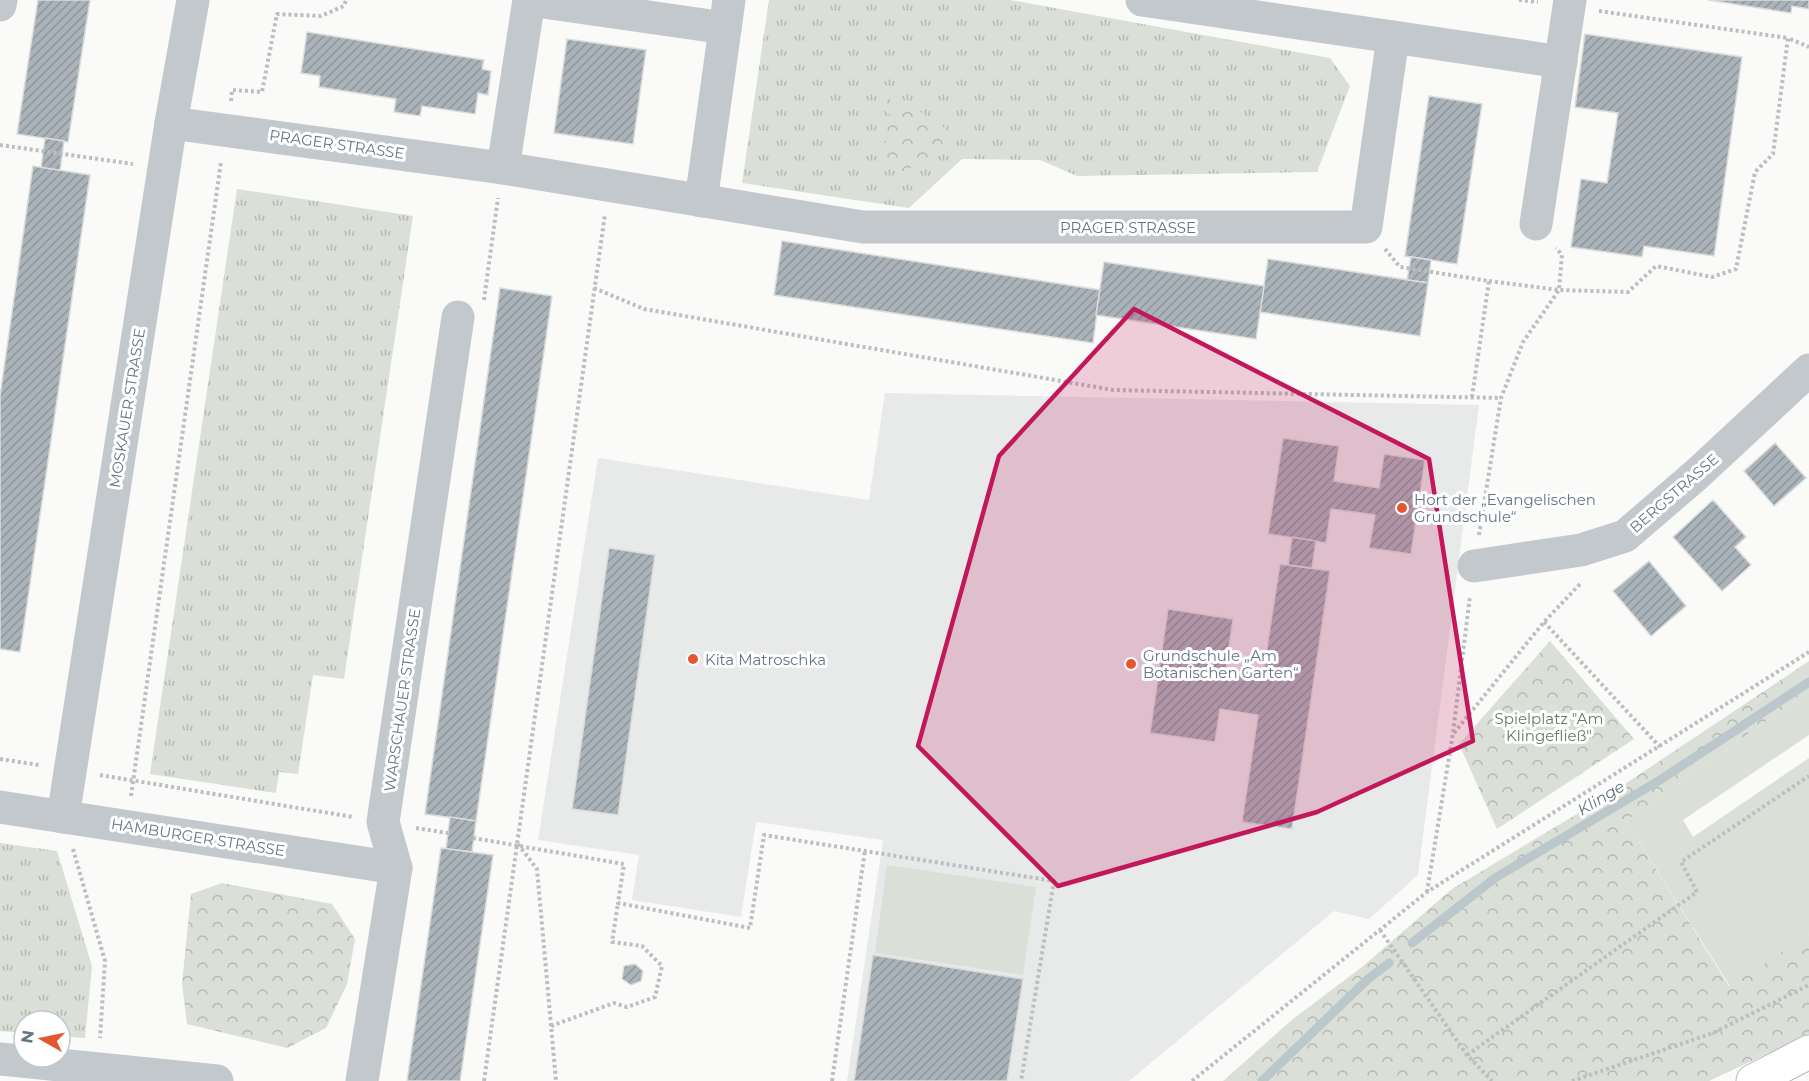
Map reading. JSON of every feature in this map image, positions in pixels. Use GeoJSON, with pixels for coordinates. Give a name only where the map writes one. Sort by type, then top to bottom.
{"type":"FeatureCollection","features":[{"type":"Feature","properties":{"kind":"main road"},"geometry":{"type":"LineString","coordinates":[[1753,1081],[1809,1052]]}},
{"type":"Feature","properties":{"kind":"street"},"geometry":{"type":"LineString","coordinates":[[0,4],[1,0]]}},
{"type":"Feature","properties":{"kind":"street","name":"MOSKAUER STRASSE"},"geometry":{"type":"LineString","coordinates":[[63,817],[171,123],[193,0]]}},
{"type":"Feature","properties":{"kind":"street"},"geometry":{"type":"LineString","coordinates":[[503,168],[529,0],[727,14],[701,201]]}},
{"type":"Feature","properties":{"kind":"street"},"geometry":{"type":"LineString","coordinates":[[1142,0],[1561,62]]}},
{"type":"Feature","properties":{"kind":"street"},"geometry":{"type":"LineString","coordinates":[[1536,224],[1570,3]]}},
{"type":"Feature","properties":{"kind":"street"},"geometry":{"type":"LineString","coordinates":[[1366,227],[1393,37]]}},
{"type":"Feature","properties":{"kind":"street","name":"PRAGER STRASSE"},"geometry":{"type":"LineString","coordinates":[[171,123],[503,168],[863,227],[1366,227]]}},
{"type":"Feature","properties":{"kind":"street","name":"WARSCHAUER STRASSE"},"geometry":{"type":"LineString","coordinates":[[362,1081],[396,868],[384,822],[458,317]]}},
{"type":"Feature","properties":{"kind":"street","name":"BERGSTRASSE"},"geometry":{"type":"LineString","coordinates":[[1474,566],[1581,550],[1625,536],[1696,475],[1809,370]]}},
{"type":"Feature","properties":{"kind":"street","name":"HAMBURGER STRASSE"},"geometry":{"type":"LineString","coordinates":[[0,807],[396,868]]}},
{"type":"Feature","properties":{"kind":"street"},"geometry":{"type":"LineString","coordinates":[[0,1059],[217,1081]]}},
{"type":"Feature","properties":{"kind":"path"},"geometry":{"type":"LineString","coordinates":[[127,826],[232,90],[262,92],[277,14],[321,16],[345,6],[346,0]]}},
{"type":"Feature","properties":{"kind":"path"},"geometry":{"type":"LineString","coordinates":[[1570,3],[1788,38],[1809,46]]}},
{"type":"Feature","properties":{"kind":"path"},"geometry":{"type":"LineString","coordinates":[[1366,227],[1400,267],[1559,290],[1628,292],[1656,266],[1712,278],[1736,269],[1755,172],[1773,154],[1788,38]]}},
{"type":"Feature","properties":{"kind":"path"},"geometry":{"type":"LineString","coordinates":[[0,145],[164,169]]}},
{"type":"Feature","properties":{"kind":"path"},"geometry":{"type":"LineString","coordinates":[[458,317],[483,307],[503,168]]}},
{"type":"Feature","properties":{"kind":"path"},"geometry":{"type":"LineString","coordinates":[[484,1081],[609,186]]}},
{"type":"Feature","properties":{"kind":"path"},"geometry":{"type":"LineString","coordinates":[[1427,892],[1453,733],[1474,566],[1501,398],[1523,342],[1559,290],[1562,255],[1536,224]]}},
{"type":"Feature","properties":{"kind":"path"},"geometry":{"type":"LineString","coordinates":[[1472,397],[1489,281]]}},
{"type":"Feature","properties":{"kind":"path"},"geometry":{"type":"LineString","coordinates":[[594,288],[645,309],[1113,390],[1501,398]]}},
{"type":"Feature","properties":{"kind":"path"},"geometry":{"type":"LineString","coordinates":[[1453,733],[1545,622],[1585,579]]}},
{"type":"Feature","properties":{"kind":"path"},"geometry":{"type":"LineString","coordinates":[[1545,622],[1660,747]]}},
{"type":"Feature","properties":{"kind":"path"},"geometry":{"type":"LineString","coordinates":[[1192,1081],[1427,892],[1809,652]]}},
{"type":"Feature","properties":{"kind":"path"},"geometry":{"type":"LineString","coordinates":[[0,759],[384,822]]}},
{"type":"Feature","properties":{"kind":"path"},"geometry":{"type":"LineString","coordinates":[[1467,1054],[1697,892],[1681,862],[1809,776]]}},
{"type":"Feature","properties":{"kind":"path"},"geometry":{"type":"LineString","coordinates":[[63,817],[105,961],[98,1069]]}},
{"type":"Feature","properties":{"kind":"path"},"geometry":{"type":"LineString","coordinates":[[618,903],[750,928],[764,835],[1054,881],[1021,1081]]}},
{"type":"Feature","properties":{"kind":"path"},"geometry":{"type":"LineString","coordinates":[[473,838],[624,864],[612,942],[642,946],[662,966],[655,997],[627,1007],[614,1003],[551,1026]]}},
{"type":"Feature","properties":{"kind":"path"},"geometry":{"type":"LineString","coordinates":[[518,844],[537,869],[556,1081]]}},
{"type":"Feature","properties":{"kind":"path"},"geometry":{"type":"LineString","coordinates":[[832,1081],[865,850]]}},
{"type":"Feature","properties":{"kind":"path"},"geometry":{"type":"LineString","coordinates":[[1380,930],[1467,1054],[1492,1081]]}},
{"type":"Feature","properties":{"kind":"path"},"geometry":{"type":"LineString","coordinates":[[1572,1081],[1713,1033],[1809,985]]}},
{"type":"Feature","properties":{"kind":"highlighted area"},"geometry":{"type":"Polygon","coordinates":[[[1134,309],[1429,459],[1473,741],[1317,812],[1058,886],[918,746],[999,456],[1134,309]]]}},
{"type":"Feature","properties":{"kind":"shaded area","name":"Grundschule „Am Botanischen Garten“"},"geometry":{"type":"Polygon","coordinates":[[[885,393],[1479,405],[1418,875],[1369,919],[1334,911],[1129,1081],[847,1081],[883,840],[756,822],[741,917],[632,900],[639,855],[538,840],[598,458],[869,500],[885,393]]]}},
{"type":"Feature","properties":{"kind":"green space"},"geometry":{"type":"Polygon","coordinates":[[[769,0],[1010,0],[1330,58],[1350,86],[1317,172],[1077,176],[1040,160],[962,159],[909,208],[742,183],[769,0]]]}},
{"type":"Feature","properties":{"kind":"green space"},"geometry":{"type":"Polygon","coordinates":[[[884,96],[900,105],[903,100],[952,133],[933,157],[916,159],[905,177],[876,154],[888,139],[887,123],[892,116],[878,106],[884,96]]]}},
{"type":"Feature","properties":{"kind":"green space"},"geometry":{"type":"Polygon","coordinates":[[[237,189],[413,216],[344,679],[313,675],[298,774],[279,772],[276,793],[150,774],[237,189]]]}},
{"type":"Feature","properties":{"kind":"green space","name":"Spielplatz \"Am Klingefließ\""},"geometry":{"type":"Polygon","coordinates":[[[1550,641],[1634,739],[1497,829],[1459,744],[1550,641]]]}},
{"type":"Feature","properties":{"kind":"green space"},"geometry":{"type":"Polygon","coordinates":[[[1809,661],[1809,691],[1626,821],[1729,986],[1809,934],[1809,1034],[1709,1081],[1223,1081],[1293,1019],[1362,967],[1452,889],[1607,796],[1809,661]]]}},
{"type":"Feature","properties":{"kind":"green space"},"geometry":{"type":"Polygon","coordinates":[[[1809,691],[1809,735],[1683,820],[1693,837],[1809,758],[1809,934],[1730,986],[1626,821],[1809,691]]]}},
{"type":"Feature","properties":{"kind":"green space"},"geometry":{"type":"Polygon","coordinates":[[[0,843],[57,851],[92,966],[85,1038],[72,1037],[72,1009],[12,1009],[12,1032],[0,1031],[0,843]]]}},
{"type":"Feature","properties":{"kind":"green space"},"geometry":{"type":"Polygon","coordinates":[[[887,865],[1036,887],[1023,975],[875,953],[887,865]]]}},
{"type":"Feature","properties":{"kind":"green space"},"geometry":{"type":"Polygon","coordinates":[[[222,883],[332,904],[355,939],[347,984],[326,1028],[287,1048],[187,1024],[182,984],[191,894],[222,883]]]}},
{"type":"Feature","properties":{"kind":"building"},"geometry":{"type":"Polygon","coordinates":[[[38,0],[90,0],[68,142],[17,134],[38,0]]]}},
{"type":"Feature","properties":{"kind":"building"},"geometry":{"type":"Polygon","coordinates":[[[1708,0],[1809,0],[1809,9],[1792,6],[1791,13],[1708,0]]]}},
{"type":"Feature","properties":{"kind":"building"},"geometry":{"type":"Polygon","coordinates":[[[307,32],[484,60],[482,69],[491,71],[488,95],[478,93],[475,114],[422,106],[420,116],[394,112],[396,99],[319,87],[320,76],[301,73],[307,32]]]}},
{"type":"Feature","properties":{"kind":"building"},"geometry":{"type":"Polygon","coordinates":[[[1585,34],[1742,57],[1714,256],[1644,246],[1642,257],[1571,247],[1581,179],[1607,183],[1618,113],[1575,107],[1585,34]]]}},
{"type":"Feature","properties":{"kind":"building"},"geometry":{"type":"Polygon","coordinates":[[[567,39],[646,50],[633,144],[554,133],[567,39]]]}},
{"type":"Feature","properties":{"kind":"building"},"geometry":{"type":"Polygon","coordinates":[[[1429,96],[1482,104],[1457,264],[1405,256],[1429,96]]]}},
{"type":"Feature","properties":{"kind":"building"},"geometry":{"type":"Polygon","coordinates":[[[45,138],[64,141],[60,171],[41,168],[45,138]]]}},
{"type":"Feature","properties":{"kind":"building"},"geometry":{"type":"Polygon","coordinates":[[[33,166],[90,175],[20,652],[0,649],[0,396],[33,166]]]}},
{"type":"Feature","properties":{"kind":"building"},"geometry":{"type":"Polygon","coordinates":[[[782,241],[1100,290],[1093,343],[774,295],[782,241]]]}},
{"type":"Feature","properties":{"kind":"building"},"geometry":{"type":"Polygon","coordinates":[[[1411,257],[1431,260],[1428,283],[1407,280],[1411,257]]]}},
{"type":"Feature","properties":{"kind":"building"},"geometry":{"type":"Polygon","coordinates":[[[1268,259],[1428,283],[1420,336],[1260,312],[1268,259]]]}},
{"type":"Feature","properties":{"kind":"building"},"geometry":{"type":"Polygon","coordinates":[[[1104,262],[1264,286],[1256,339],[1096,315],[1104,262]]]}},
{"type":"Feature","properties":{"kind":"building"},"geometry":{"type":"Polygon","coordinates":[[[500,288],[552,296],[476,821],[425,814],[500,288]]]}},
{"type":"Feature","properties":{"kind":"building"},"geometry":{"type":"Polygon","coordinates":[[[1283,438],[1339,446],[1334,481],[1379,488],[1384,454],[1425,460],[1411,554],[1369,548],[1375,515],[1331,509],[1326,543],[1268,534],[1283,438]]]}},
{"type":"Feature","properties":{"kind":"building"},"geometry":{"type":"Polygon","coordinates":[[[1775,443],[1806,478],[1774,506],[1744,471],[1775,443]]]}},
{"type":"Feature","properties":{"kind":"building"},"geometry":{"type":"Polygon","coordinates":[[[1713,500],[1746,537],[1735,547],[1751,565],[1722,591],[1673,537],[1713,500]]]}},
{"type":"Feature","properties":{"kind":"building"},"geometry":{"type":"Polygon","coordinates":[[[1292,537],[1316,541],[1312,568],[1288,565],[1292,537]]]}},
{"type":"Feature","properties":{"kind":"building"},"geometry":{"type":"Polygon","coordinates":[[[609,548],[655,555],[618,815],[572,809],[609,548]]]}},
{"type":"Feature","properties":{"kind":"building"},"geometry":{"type":"Polygon","coordinates":[[[1649,561],[1686,606],[1651,636],[1613,591],[1649,561]]]}},
{"type":"Feature","properties":{"kind":"building"},"geometry":{"type":"Polygon","coordinates":[[[1280,564],[1330,571],[1292,829],[1242,822],[1258,715],[1220,709],[1215,742],[1150,733],[1168,609],[1233,619],[1226,668],[1263,674],[1280,564]]]}},
{"type":"Feature","properties":{"kind":"building"},"geometry":{"type":"Polygon","coordinates":[[[450,817],[476,821],[472,852],[446,849],[450,817]]]}},
{"type":"Feature","properties":{"kind":"building"},"geometry":{"type":"Polygon","coordinates":[[[441,848],[493,855],[460,1081],[407,1081],[441,848]]]}},
{"type":"Feature","properties":{"kind":"building"},"geometry":{"type":"Polygon","coordinates":[[[873,955],[1023,979],[1007,1081],[854,1081],[873,955]]]}},
{"type":"Feature","properties":{"kind":"building"},"geometry":{"type":"Polygon","coordinates":[[[635,964],[643,971],[641,981],[631,985],[622,979],[624,966],[635,964]]]}},
{"type":"Feature","properties":{"kind":"waterway","name":"Klinge"},"geometry":{"type":"LineString","coordinates":[[1412,943],[1495,878],[1660,780],[1809,682]]}},
{"type":"Feature","properties":{"kind":"waterway","name":"Klinge"},"geometry":{"type":"LineString","coordinates":[[1262,1081],[1368,979],[1389,963]]}},
{"type":"Feature","properties":{"kind":"place","name":"Hort der „Evangelischen Grundschule“"},"geometry":{"type":"Point","coordinates":[1402,508]}},
{"type":"Feature","properties":{"kind":"place","name":"Kita Matroschka"},"geometry":{"type":"Point","coordinates":[693,659]}},
{"type":"Feature","properties":{"kind":"place","name":"Grundschule „Am Botanischen Garten“"},"geometry":{"type":"Point","coordinates":[1131,664]}}]}
